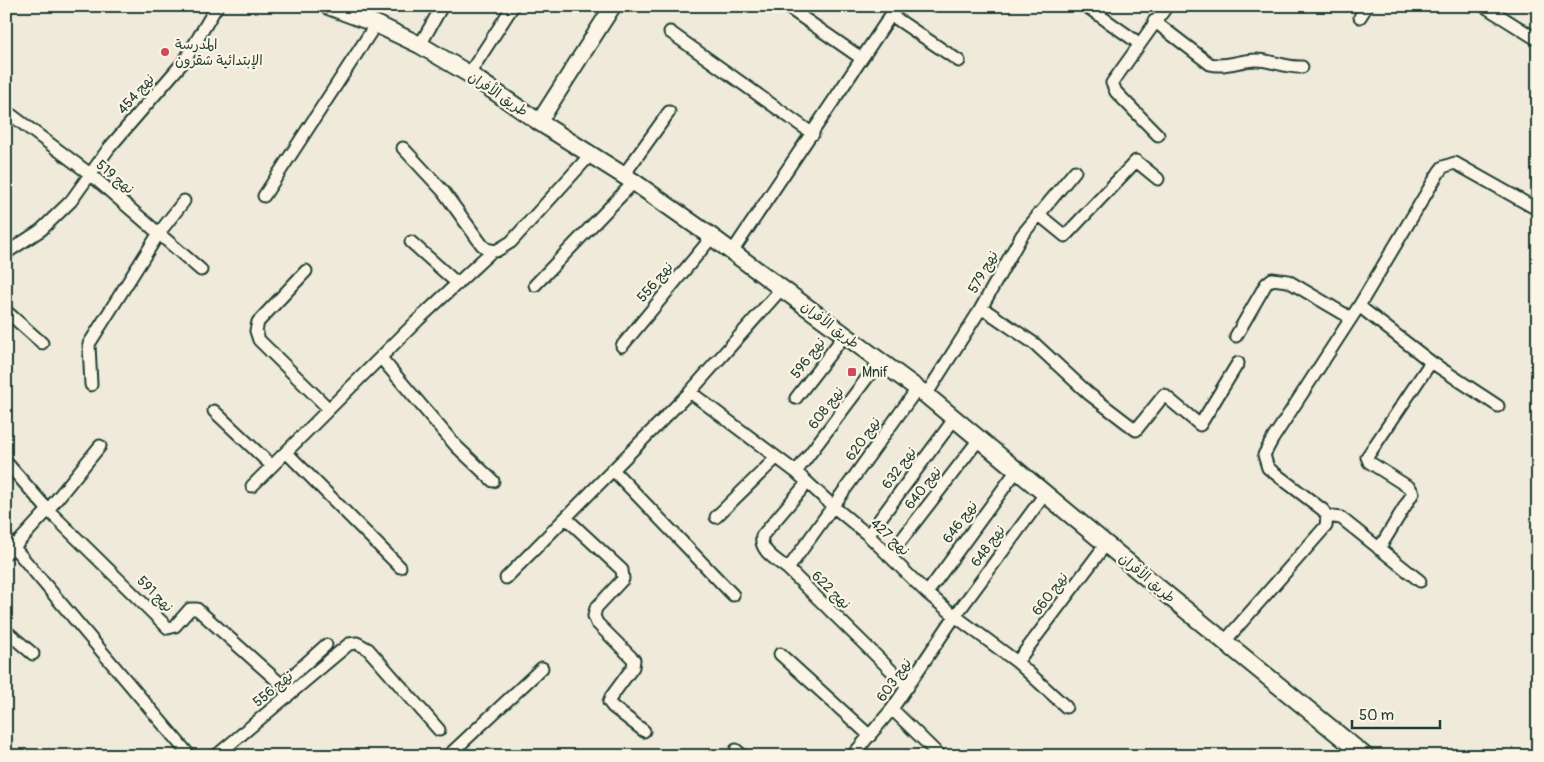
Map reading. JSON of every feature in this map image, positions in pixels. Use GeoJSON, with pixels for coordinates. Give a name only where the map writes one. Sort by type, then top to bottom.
{"type":"FeatureCollection","features":[{"type":"Feature","properties":{"kind":"main road","name":"طريق الأفران"},"geometry":{"type":"LineString","coordinates":[[328,6],[376,24],[420,45],[469,74],[629,179],[712,237],[955,418],[1359,754]]}},
{"type":"Feature","properties":{"kind":"street","name":"نهج 454"},"geometry":{"type":"LineString","coordinates":[[6,253],[41,230],[71,201],[109,148],[185,60],[217,6]]}},
{"type":"Feature","properties":{"kind":"street"},"geometry":{"type":"LineString","coordinates":[[420,45],[442,6]]}},
{"type":"Feature","properties":{"kind":"street"},"geometry":{"type":"LineString","coordinates":[[469,74],[513,6]]}},
{"type":"Feature","properties":{"kind":"street"},"geometry":{"type":"LineString","coordinates":[[540,122],[613,6]]}},
{"type":"Feature","properties":{"kind":"street"},"geometry":{"type":"LineString","coordinates":[[786,6],[862,58]]}},
{"type":"Feature","properties":{"kind":"street"},"geometry":{"type":"LineString","coordinates":[[1086,6],[1140,44]]}},
{"type":"Feature","properties":{"kind":"street"},"geometry":{"type":"LineString","coordinates":[[1158,135],[1116,92],[1112,83],[1154,21],[1167,6]]}},
{"type":"Feature","properties":{"kind":"street"},"geometry":{"type":"LineString","coordinates":[[1360,17],[1367,6]]}},
{"type":"Feature","properties":{"kind":"street"},"geometry":{"type":"LineString","coordinates":[[1484,6],[1538,40]]}},
{"type":"Feature","properties":{"kind":"street"},"geometry":{"type":"LineString","coordinates":[[732,252],[894,11],[959,61]]}},
{"type":"Feature","properties":{"kind":"street"},"geometry":{"type":"LineString","coordinates":[[1154,21],[1210,64],[1220,65],[1257,60],[1289,67],[1302,67]]}},
{"type":"Feature","properties":{"kind":"street"},"geometry":{"type":"LineString","coordinates":[[264,196],[376,24]]}},
{"type":"Feature","properties":{"kind":"street"},"geometry":{"type":"LineString","coordinates":[[670,32],[813,134]]}},
{"type":"Feature","properties":{"kind":"street","name":"نهج 519"},"geometry":{"type":"LineString","coordinates":[[6,111],[90,174],[201,270]]}},
{"type":"Feature","properties":{"kind":"street"},"geometry":{"type":"LineString","coordinates":[[535,285],[629,179],[669,112]]}},
{"type":"Feature","properties":{"kind":"street"},"geometry":{"type":"LineString","coordinates":[[402,148],[443,190],[482,245],[492,251]]}},
{"type":"Feature","properties":{"kind":"street"},"geometry":{"type":"LineString","coordinates":[[252,486],[418,320],[492,251],[502,249],[511,242],[591,154]]}},
{"type":"Feature","properties":{"kind":"street"},"geometry":{"type":"LineString","coordinates":[[1038,214],[1065,236],[1136,161],[1158,179]]}},
{"type":"Feature","properties":{"kind":"street"},"geometry":{"type":"LineString","coordinates":[[1225,641],[1326,526],[1328,516],[1324,510],[1268,468],[1264,455],[1359,306],[1443,167],[1455,163],[1533,207],[1538,208]]}},
{"type":"Feature","properties":{"kind":"street","name":"نهج 579"},"geometry":{"type":"LineString","coordinates":[[922,392],[980,310],[1022,235],[1075,171]]}},
{"type":"Feature","properties":{"kind":"street"},"geometry":{"type":"LineString","coordinates":[[91,385],[89,344],[159,233],[184,201]]}},
{"type":"Feature","properties":{"kind":"street","name":"نهج 556"},"geometry":{"type":"LineString","coordinates":[[622,346],[712,237]]}},
{"type":"Feature","properties":{"kind":"street"},"geometry":{"type":"LineString","coordinates":[[411,242],[458,284]]}},
{"type":"Feature","properties":{"kind":"street"},"geometry":{"type":"LineString","coordinates":[[306,271],[258,322],[256,331],[259,340],[329,409]]}},
{"type":"Feature","properties":{"kind":"street"},"geometry":{"type":"LineString","coordinates":[[1236,336],[1266,284],[1272,279],[1288,281],[1351,318]]}},
{"type":"Feature","properties":{"kind":"street"},"geometry":{"type":"LineString","coordinates":[[506,578],[690,392],[782,288]]}},
{"type":"Feature","properties":{"kind":"street"},"geometry":{"type":"LineString","coordinates":[[1359,306],[1431,362],[1498,406]]}},
{"type":"Feature","properties":{"kind":"street"},"geometry":{"type":"LineString","coordinates":[[980,310],[988,312],[1035,344],[1089,394],[1136,430],[1164,395],[1200,425],[1238,363]]}},
{"type":"Feature","properties":{"kind":"street"},"geometry":{"type":"LineString","coordinates":[[6,311],[42,343]]}},
{"type":"Feature","properties":{"kind":"street","name":"نهج 596"},"geometry":{"type":"LineString","coordinates":[[796,398],[844,336]]}},
{"type":"Feature","properties":{"kind":"street"},"geometry":{"type":"LineString","coordinates":[[381,358],[456,446],[493,481]]}},
{"type":"Feature","properties":{"kind":"street","name":"نهج 608"},"geometry":{"type":"LineString","coordinates":[[796,472],[879,362]]}},
{"type":"Feature","properties":{"kind":"street"},"geometry":{"type":"LineString","coordinates":[[1379,549],[1413,493],[1410,488],[1369,462],[1367,456],[1431,362]]}},
{"type":"Feature","properties":{"kind":"street","name":"نهج 427"},"geometry":{"type":"LineString","coordinates":[[690,392],[796,472],[868,535],[927,593],[1017,662],[1066,707]]}},
{"type":"Feature","properties":{"kind":"street","name":"نهج 620"},"geometry":{"type":"LineString","coordinates":[[834,507],[922,392]]}},
{"type":"Feature","properties":{"kind":"street"},"geometry":{"type":"LineString","coordinates":[[214,411],[272,466]]}},
{"type":"Feature","properties":{"kind":"street","name":"نهج 632"},"geometry":{"type":"LineString","coordinates":[[868,535],[955,418]]}},
{"type":"Feature","properties":{"kind":"street","name":"نهج 640"},"geometry":{"type":"LineString","coordinates":[[889,556],[980,438]]}},
{"type":"Feature","properties":{"kind":"street"},"geometry":{"type":"LineString","coordinates":[[10,550],[48,510],[100,446]]}},
{"type":"Feature","properties":{"kind":"street"},"geometry":{"type":"LineString","coordinates":[[286,452],[400,566]]}},
{"type":"Feature","properties":{"kind":"street"},"geometry":{"type":"LineString","coordinates":[[716,517],[776,458]]}},
{"type":"Feature","properties":{"kind":"street","name":"نهج 591"},"geometry":{"type":"LineString","coordinates":[[6,462],[48,510],[168,628],[175,626],[190,609],[197,609],[282,685],[287,697]]}},
{"type":"Feature","properties":{"kind":"street"},"geometry":{"type":"LineString","coordinates":[[613,470],[733,594]]}},
{"type":"Feature","properties":{"kind":"street","name":"نهج 646"},"geometry":{"type":"LineString","coordinates":[[927,593],[1017,470]]}},
{"type":"Feature","properties":{"kind":"street","name":"نهج 622"},"geometry":{"type":"LineString","coordinates":[[807,483],[762,536],[761,542],[764,548],[788,569],[908,687]]}},
{"type":"Feature","properties":{"kind":"street","name":"نهج 648"},"geometry":{"type":"LineString","coordinates":[[955,616],[1045,494]]}},
{"type":"Feature","properties":{"kind":"street"},"geometry":{"type":"LineString","coordinates":[[788,569],[834,507]]}},
{"type":"Feature","properties":{"kind":"street"},"geometry":{"type":"LineString","coordinates":[[1328,516],[1340,518],[1420,581]]}},
{"type":"Feature","properties":{"kind":"street"},"geometry":{"type":"LineString","coordinates":[[566,518],[622,570],[623,579],[596,608],[594,616],[597,623],[634,660],[633,667],[609,702],[644,731]]}},
{"type":"Feature","properties":{"kind":"street"},"geometry":{"type":"LineString","coordinates":[[6,538],[10,550],[190,756]]}},
{"type":"Feature","properties":{"kind":"street","name":"نهج 660"},"geometry":{"type":"LineString","coordinates":[[1017,662],[1106,544]]}},
{"type":"Feature","properties":{"kind":"street","name":"نهج 603"},"geometry":{"type":"LineString","coordinates":[[852,756],[892,710],[955,616]]}},
{"type":"Feature","properties":{"kind":"street"},"geometry":{"type":"LineString","coordinates":[[6,631],[33,654]]}},
{"type":"Feature","properties":{"kind":"street","name":"نهج 556"},"geometry":{"type":"LineString","coordinates":[[216,756],[349,644],[357,643],[368,649],[439,730]]}},
{"type":"Feature","properties":{"kind":"street"},"geometry":{"type":"LineString","coordinates":[[282,685],[326,645]]}},
{"type":"Feature","properties":{"kind":"street"},"geometry":{"type":"LineString","coordinates":[[780,654],[870,736]]}},
{"type":"Feature","properties":{"kind":"street"},"geometry":{"type":"LineString","coordinates":[[448,756],[542,668]]}},
{"type":"Feature","properties":{"kind":"street"},"geometry":{"type":"LineString","coordinates":[[892,710],[940,756]]}},
{"type":"Feature","properties":{"kind":"place","name":"المدرسة الإبتدائية شقرون"},"geometry":{"type":"Point","coordinates":[165,52]}},
{"type":"Feature","properties":{"kind":"place","name":"Mnif"},"geometry":{"type":"Point","coordinates":[852,372]}}]}
